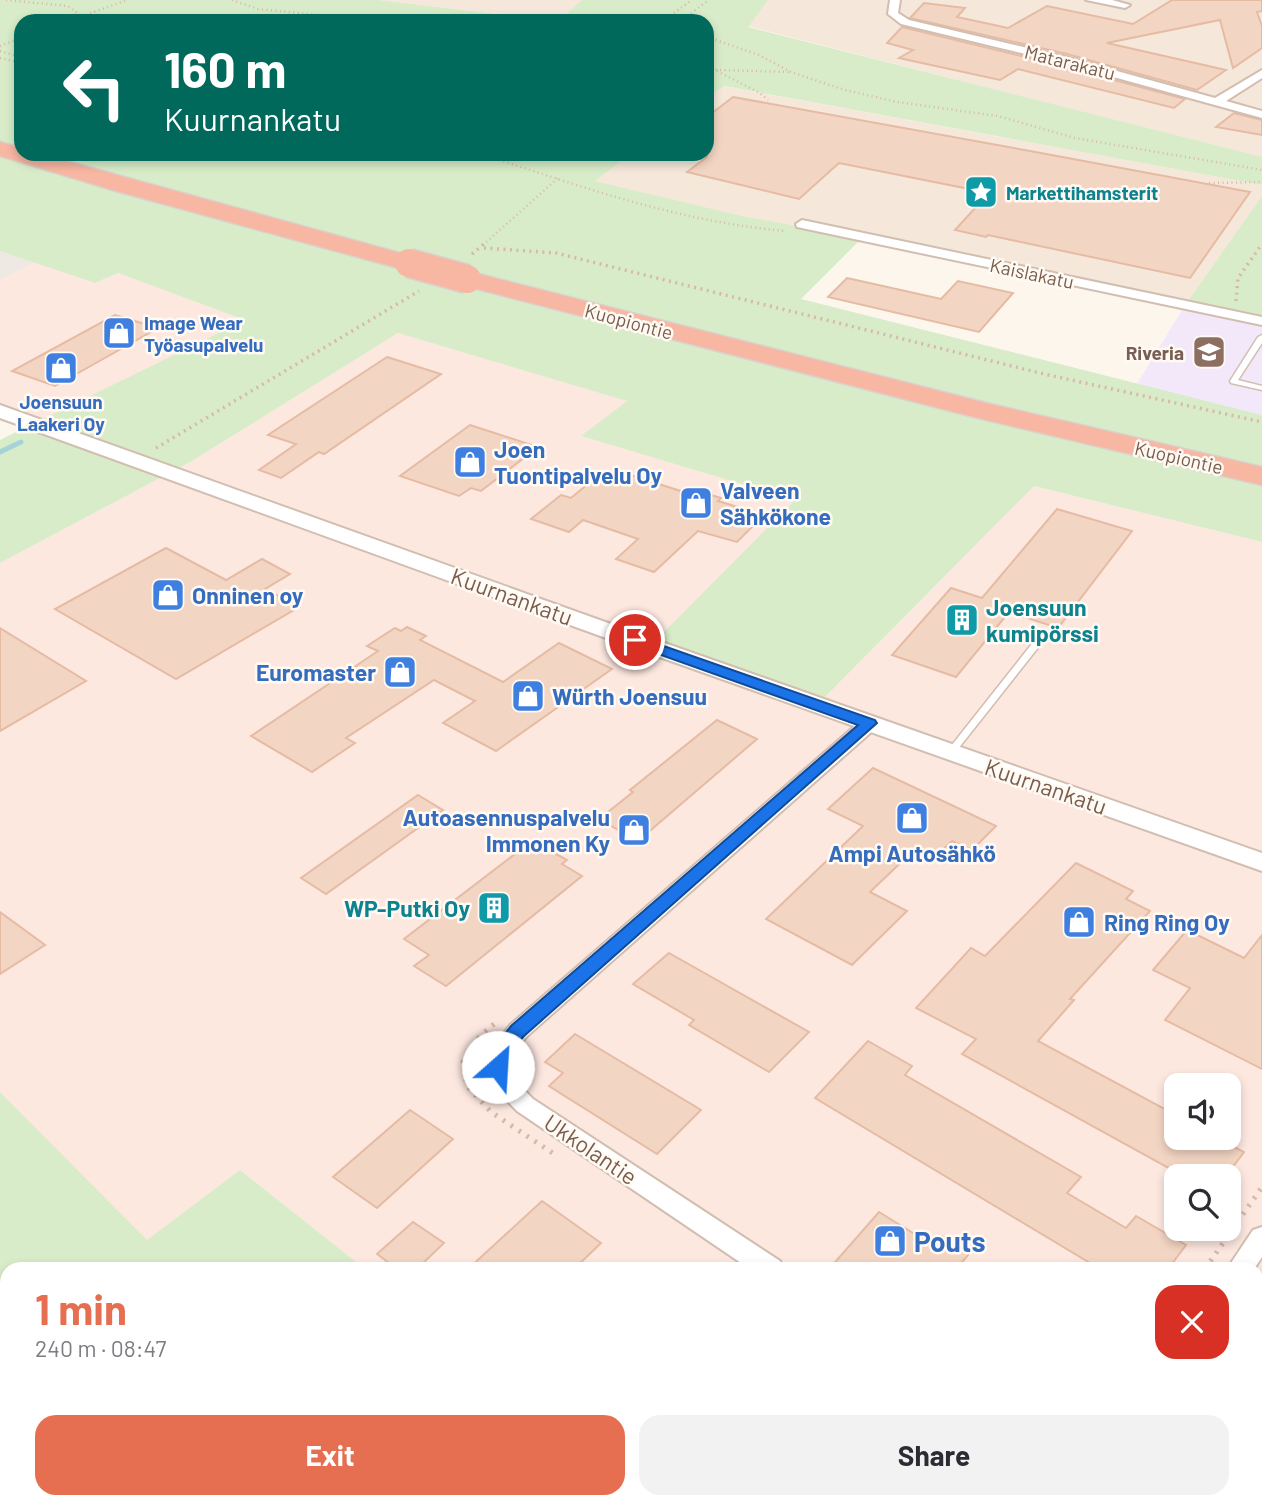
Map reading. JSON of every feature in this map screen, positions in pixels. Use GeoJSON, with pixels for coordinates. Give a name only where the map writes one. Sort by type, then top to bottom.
{"type":"FeatureCollection","features":[{"type":"Feature","properties":{"kind":"highway","name":"Kuopiontie"},"geometry":{"type":"LineString","coordinates":[[40,161],[124,186],[420,257],[478,261],[996,395],[1262,457]]}},
{"type":"Feature","properties":{"kind":"highway","name":"Kuopiontie"},"geometry":{"type":"LineString","coordinates":[[94,161],[420,257]]}},
{"type":"Feature","properties":{"kind":"highway","name":"Kuopiontie"},"geometry":{"type":"LineString","coordinates":[[478,261],[957,404],[1262,476]]}},
{"type":"Feature","properties":{"kind":"street","name":"Matarakatu"},"geometry":{"type":"LineString","coordinates":[[895,0],[893,14],[905,22],[1062,59],[1262,116]]}},
{"type":"Feature","properties":{"kind":"street"},"geometry":{"type":"LineString","coordinates":[[1091,0],[1125,5]]}},
{"type":"Feature","properties":{"kind":"street"},"geometry":{"type":"LineString","coordinates":[[1217,102],[1262,73]]}},
{"type":"Feature","properties":{"kind":"street","name":"Kaislakatu"},"geometry":{"type":"LineString","coordinates":[[802,224],[1262,321]]}},
{"type":"Feature","properties":{"kind":"street","name":"Kuurnankatu"},"geometry":{"type":"LineString","coordinates":[[0,411],[1262,862]]}},
{"type":"Feature","properties":{"kind":"street","name":"Ukkolantie"},"geometry":{"type":"LineString","coordinates":[[760,1262],[525,1105],[508,1089],[498,1067],[503,1047],[517,1031],[870,723]]}},
{"type":"Feature","properties":{"kind":"street"},"geometry":{"type":"LineString","coordinates":[[1245,1262],[1262,1237]]}},
{"type":"Feature","properties":{"kind":"lane"},"geometry":{"type":"LineString","coordinates":[[1262,337],[1234,381],[1262,388]]}},
{"type":"Feature","properties":{"kind":"lane"},"geometry":{"type":"LineString","coordinates":[[951,752],[1045,633]]}},
{"type":"Feature","properties":{"kind":"path"},"geometry":{"type":"LineString","coordinates":[[6,0],[68,6],[79,14]]}},
{"type":"Feature","properties":{"kind":"path"},"geometry":{"type":"LineString","coordinates":[[88,14],[127,0]]}},
{"type":"Feature","properties":{"kind":"path"},"geometry":{"type":"LineString","coordinates":[[232,0],[258,9],[309,14]]}},
{"type":"Feature","properties":{"kind":"path"},"geometry":{"type":"LineString","coordinates":[[684,0],[706,4]]}},
{"type":"Feature","properties":{"kind":"path"},"geometry":{"type":"LineString","coordinates":[[691,14],[709,0]]}},
{"type":"Feature","properties":{"kind":"path"},"geometry":{"type":"LineString","coordinates":[[673,14],[691,1]]}},
{"type":"Feature","properties":{"kind":"path"},"geometry":{"type":"LineString","coordinates":[[714,39],[759,55],[791,72],[845,90],[897,102],[998,116],[1074,138],[1262,170]]}},
{"type":"Feature","properties":{"kind":"path"},"geometry":{"type":"LineString","coordinates":[[714,69],[760,93],[768,100]]}},
{"type":"Feature","properties":{"kind":"path"},"geometry":{"type":"LineString","coordinates":[[717,70],[791,72]]}},
{"type":"Feature","properties":{"kind":"path"},"geometry":{"type":"LineString","coordinates":[[504,161],[627,203],[680,215],[769,230],[820,232],[825,229]]}},
{"type":"Feature","properties":{"kind":"path"},"geometry":{"type":"LineString","coordinates":[[478,261],[558,178]]}},
{"type":"Feature","properties":{"kind":"path"},"geometry":{"type":"LineString","coordinates":[[1209,183],[1262,182]]}},
{"type":"Feature","properties":{"kind":"path"},"geometry":{"type":"LineString","coordinates":[[1235,305],[1238,278],[1262,244]]}},
{"type":"Feature","properties":{"kind":"path"},"geometry":{"type":"LineString","coordinates":[[478,261],[556,253],[1031,370],[1262,422]]}},
{"type":"Feature","properties":{"kind":"path"},"geometry":{"type":"LineString","coordinates":[[135,460],[422,289]]}},
{"type":"Feature","properties":{"kind":"path"},"geometry":{"type":"LineString","coordinates":[[500,1018],[480,1036],[463,1062],[467,1086],[491,1112],[569,1164]]}},
{"type":"Feature","properties":{"kind":"path"},"geometry":{"type":"LineString","coordinates":[[1210,1262],[1262,1187]]}},
{"type":"Feature","properties":{"kind":"shaded area"},"geometry":{"type":"Polygon","coordinates":[[[379,0],[582,0],[566,14],[498,14],[379,0]]]}},
{"type":"Feature","properties":{"kind":"shaded area"},"geometry":{"type":"Polygon","coordinates":[[[768,0],[1262,0],[1262,158],[747,26],[768,0]]]}},
{"type":"Feature","properties":{"kind":"shaded area"},"geometry":{"type":"Polygon","coordinates":[[[723,86],[1262,185],[1262,196],[1185,305],[747,217],[594,181],[620,161],[714,161],[714,93],[723,86]]]}},
{"type":"Feature","properties":{"kind":"shaded area"},"geometry":{"type":"Polygon","coordinates":[[[0,251],[35,262],[0,280],[0,251]]]}},
{"type":"Feature","properties":{"kind":"shaded area"},"geometry":{"type":"Polygon","coordinates":[[[35,262],[95,283],[118,273],[245,320],[31,425],[0,413],[0,280],[35,262]]]}},
{"type":"Feature","properties":{"kind":"shaded area","name":"Riveria"},"geometry":{"type":"Polygon","coordinates":[[[1185,305],[1259,320],[1262,315],[1262,415],[1137,384],[1185,305]]]}},
{"type":"Feature","properties":{"kind":"shaded area"},"geometry":{"type":"Polygon","coordinates":[[[398,333],[628,401],[581,436],[795,500],[819,703],[1034,486],[1262,542],[1262,1262],[356,1262],[240,1170],[147,1241],[0,1092],[0,563],[192,461],[398,333]]]}},
{"type":"Feature","properties":{"kind":"green space"},"geometry":{"type":"Polygon","coordinates":[[[0,0],[379,0],[498,14],[14,14],[14,161],[621,161],[595,181],[747,217],[862,238],[801,299],[1262,415],[1262,542],[1034,486],[819,703],[652,644],[795,500],[581,436],[627,401],[398,333],[192,461],[0,563],[0,440],[245,320],[118,273],[95,283],[0,251],[0,0]]]}},
{"type":"Feature","properties":{"kind":"green space"},"geometry":{"type":"Polygon","coordinates":[[[582,0],[768,0],[748,27],[1262,157],[1262,185],[724,86],[714,93],[714,14],[566,14],[582,0]]]}},
{"type":"Feature","properties":{"kind":"green space"},"geometry":{"type":"Polygon","coordinates":[[[1262,196],[1262,315],[1259,320],[1185,305],[1262,196]]]}},
{"type":"Feature","properties":{"kind":"green space"},"geometry":{"type":"Polygon","coordinates":[[[0,1092],[147,1240],[240,1170],[356,1262],[0,1262],[0,1092]]]}},
{"type":"Feature","properties":{"kind":"building"},"geometry":{"type":"Polygon","coordinates":[[[1172,0],[1262,0],[1262,11],[1257,12],[1262,26],[1262,48],[1233,68],[1220,20],[1107,43],[1226,70],[1197,90],[1067,54],[910,18],[924,3],[965,8],[957,17],[1008,28],[1047,6],[1133,24],[1172,0]]]}},
{"type":"Feature","properties":{"kind":"building"},"geometry":{"type":"Polygon","coordinates":[[[902,27],[1185,99],[1174,108],[1018,69],[1000,80],[899,58],[913,50],[887,43],[902,27]]]}},
{"type":"Feature","properties":{"kind":"building"},"geometry":{"type":"Polygon","coordinates":[[[733,97],[1250,192],[1190,278],[955,230],[989,193],[839,163],[799,199],[687,172],[702,161],[714,161],[714,112],[733,97]]]}},
{"type":"Feature","properties":{"kind":"building"},"geometry":{"type":"Polygon","coordinates":[[[1234,113],[1262,120],[1262,135],[1216,127],[1234,113]]]}},
{"type":"Feature","properties":{"kind":"building"},"geometry":{"type":"Polygon","coordinates":[[[847,278],[941,299],[958,281],[1013,293],[979,332],[828,297],[847,278]]]}},
{"type":"Feature","properties":{"kind":"building"},"geometry":{"type":"Polygon","coordinates":[[[115,315],[158,328],[55,386],[12,371],[115,315]]]}},
{"type":"Feature","properties":{"kind":"building"},"geometry":{"type":"Polygon","coordinates":[[[387,357],[441,374],[324,454],[319,452],[281,478],[259,470],[296,444],[268,435],[387,357]]]}},
{"type":"Feature","properties":{"kind":"building","name":"Joen Tuontipalvelu Oy"},"geometry":{"type":"Polygon","coordinates":[[[470,425],[538,447],[481,491],[471,488],[459,496],[400,476],[470,425]]]}},
{"type":"Feature","properties":{"kind":"building"},"geometry":{"type":"Polygon","coordinates":[[[621,472],[684,492],[688,488],[721,498],[718,501],[764,515],[737,542],[698,531],[654,572],[616,559],[638,539],[583,520],[569,532],[531,519],[561,495],[571,498],[594,479],[607,484],[621,472]]]}},
{"type":"Feature","properties":{"kind":"building","name":"Joensuun kumipörssi"},"geometry":{"type":"Polygon","coordinates":[[[1057,509],[1132,531],[1058,628],[1009,612],[956,677],[892,655],[951,588],[982,598],[1057,509]]]}},
{"type":"Feature","properties":{"kind":"building","name":"Onninen oy"},"geometry":{"type":"Polygon","coordinates":[[[166,548],[226,580],[262,559],[290,574],[265,589],[299,607],[176,679],[55,609],[166,548]]]}},
{"type":"Feature","properties":{"kind":"building"},"geometry":{"type":"Polygon","coordinates":[[[407,627],[426,636],[420,640],[503,682],[559,643],[612,669],[496,751],[443,723],[475,701],[434,680],[346,738],[355,743],[312,772],[251,736],[378,651],[367,646],[395,628],[401,631],[407,627]]]}},
{"type":"Feature","properties":{"kind":"building"},"geometry":{"type":"Polygon","coordinates":[[[0,628],[86,681],[0,731],[0,628]]]}},
{"type":"Feature","properties":{"kind":"building"},"geometry":{"type":"Polygon","coordinates":[[[717,720],[757,739],[638,841],[599,819],[633,792],[630,790],[717,720]]]}},
{"type":"Feature","properties":{"kind":"building"},"geometry":{"type":"Polygon","coordinates":[[[873,768],[996,826],[972,850],[952,841],[932,860],[913,851],[870,892],[907,911],[852,965],[766,919],[863,826],[828,809],[873,768]]]}},
{"type":"Feature","properties":{"kind":"building"},"geometry":{"type":"Polygon","coordinates":[[[418,795],[443,810],[326,894],[301,878],[418,795]]]}},
{"type":"Feature","properties":{"kind":"building","name":"WP-Putki Oy"},"geometry":{"type":"Polygon","coordinates":[[[532,841],[567,860],[562,864],[582,876],[446,986],[414,966],[429,955],[404,939],[532,841]]]}},
{"type":"Feature","properties":{"kind":"building"},"geometry":{"type":"Polygon","coordinates":[[[1076,863],[1133,891],[1126,899],[1150,911],[1070,999],[1074,1000],[1038,1041],[1164,1109],[1164,1150],[1244,1152],[1235,1164],[1164,1166],[962,1054],[976,1039],[916,1008],[971,948],[985,956],[1076,863]]]}},
{"type":"Feature","properties":{"kind":"building"},"geometry":{"type":"Polygon","coordinates":[[[0,912],[45,945],[0,974],[0,912]]]}},
{"type":"Feature","properties":{"kind":"building"},"geometry":{"type":"Polygon","coordinates":[[[1187,930],[1244,958],[1262,935],[1262,1069],[1165,1020],[1190,988],[1153,970],[1187,930]]]}},
{"type":"Feature","properties":{"kind":"building"},"geometry":{"type":"Polygon","coordinates":[[[669,953],[809,1032],[769,1072],[689,1025],[694,1020],[633,984],[669,953]]]}},
{"type":"Feature","properties":{"kind":"building"},"geometry":{"type":"Polygon","coordinates":[[[575,1034],[701,1110],[657,1154],[549,1086],[563,1073],[545,1062],[575,1034]]]}},
{"type":"Feature","properties":{"kind":"building"},"geometry":{"type":"Polygon","coordinates":[[[868,1041],[912,1066],[905,1075],[1081,1177],[1067,1193],[1126,1228],[1136,1216],[1164,1232],[1164,1241],[1179,1241],[1186,1245],[1173,1262],[1088,1262],[815,1098],[868,1041]]]}},
{"type":"Feature","properties":{"kind":"building"},"geometry":{"type":"Polygon","coordinates":[[[410,1110],[453,1139],[377,1208],[333,1177],[410,1110]]]}},
{"type":"Feature","properties":{"kind":"building"},"geometry":{"type":"Polygon","coordinates":[[[542,1201],[601,1243],[581,1262],[476,1262],[542,1201]]]}},
{"type":"Feature","properties":{"kind":"building","name":"Pouts"},"geometry":{"type":"Polygon","coordinates":[[[879,1212],[934,1246],[942,1236],[970,1253],[962,1262],[835,1262],[879,1212]]]}},
{"type":"Feature","properties":{"kind":"building"},"geometry":{"type":"Polygon","coordinates":[[[413,1222],[444,1243],[424,1262],[388,1262],[377,1254],[413,1222]]]}},
{"type":"Feature","properties":{"kind":"waterway"},"geometry":{"type":"LineString","coordinates":[[0,452],[21,442]]}},
{"type":"Feature","properties":{"kind":"place","name":"Markettihamsterit"},"geometry":{"type":"Point","coordinates":[981,192]}},
{"type":"Feature","properties":{"kind":"place","name":"Image Wear Työasupalvelu"},"geometry":{"type":"Point","coordinates":[119,333]}},
{"type":"Feature","properties":{"kind":"place","name":"Riveria"},"geometry":{"type":"Point","coordinates":[1209,352]}},
{"type":"Feature","properties":{"kind":"place","name":"Joensuun Laakeri Oy"},"geometry":{"type":"Point","coordinates":[61,368]}},
{"type":"Feature","properties":{"kind":"place","name":"Joen Tuontipalvelu Oy"},"geometry":{"type":"Point","coordinates":[470,462]}},
{"type":"Feature","properties":{"kind":"place","name":"Valveen Sähkökone"},"geometry":{"type":"Point","coordinates":[696,503]}},
{"type":"Feature","properties":{"kind":"place","name":"Onninen oy"},"geometry":{"type":"Point","coordinates":[168,595]}},
{"type":"Feature","properties":{"kind":"place","name":"Joensuun kumipörssi"},"geometry":{"type":"Point","coordinates":[962,620]}},
{"type":"Feature","properties":{"kind":"place","name":"Euromaster"},"geometry":{"type":"Point","coordinates":[400,672]}},
{"type":"Feature","properties":{"kind":"place","name":"Würth Joensuu"},"geometry":{"type":"Point","coordinates":[528,696]}},
{"type":"Feature","properties":{"kind":"place","name":"Ampi Autosähkö"},"geometry":{"type":"Point","coordinates":[912,818]}},
{"type":"Feature","properties":{"kind":"place","name":"Autoasennuspalvelu Immonen Ky"},"geometry":{"type":"Point","coordinates":[634,830]}},
{"type":"Feature","properties":{"kind":"place","name":"WP-Putki Oy"},"geometry":{"type":"Point","coordinates":[494,908]}},
{"type":"Feature","properties":{"kind":"place","name":"Ring Ring Oy"},"geometry":{"type":"Point","coordinates":[1079,922]}},
{"type":"Feature","properties":{"kind":"place","name":"Pouts"},"geometry":{"type":"Point","coordinates":[890,1241]}},
{"type":"Feature","properties":{"kind":"route"},"geometry":{"type":"LineString","coordinates":[[498,1067],[503,1047],[517,1031],[858,737],[870,723],[635,640]]}}]}
